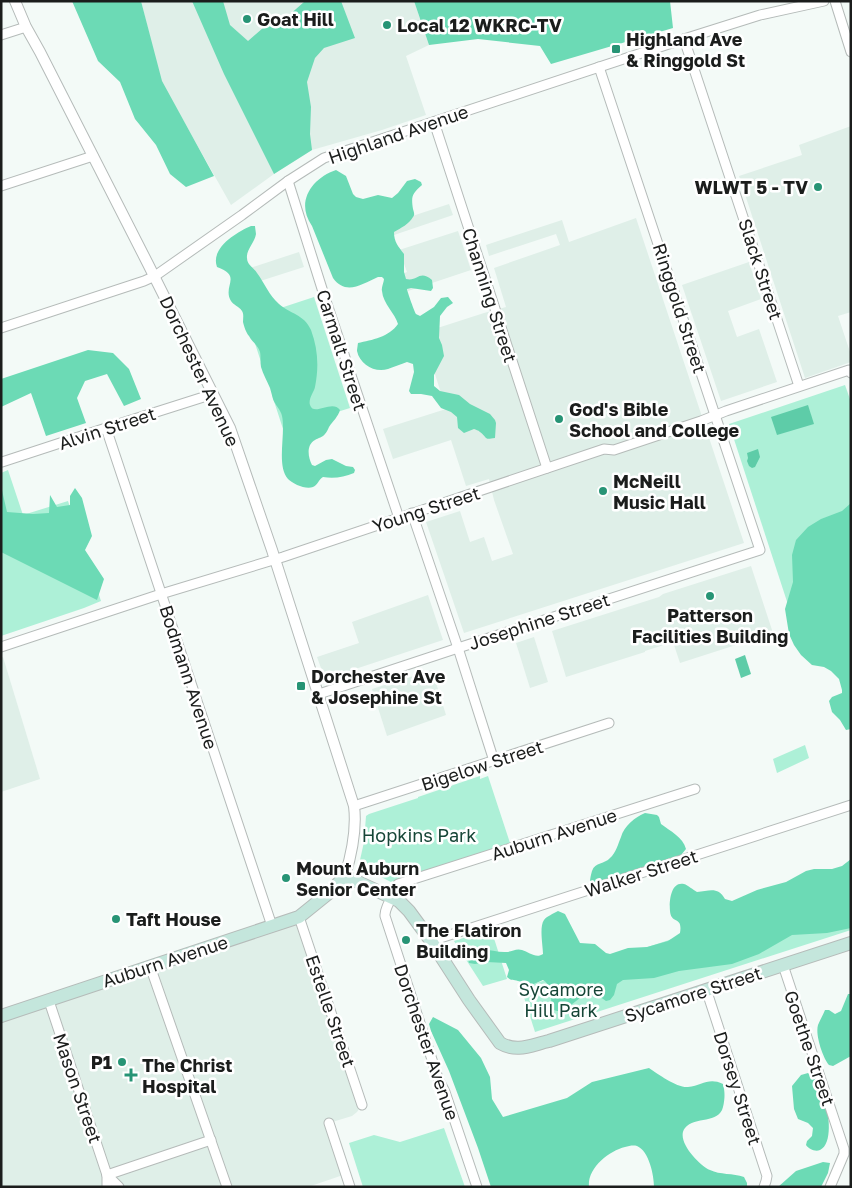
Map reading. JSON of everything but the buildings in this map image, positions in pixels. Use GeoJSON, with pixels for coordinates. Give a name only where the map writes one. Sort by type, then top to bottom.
{"type":"FeatureCollection","features":[{"type":"Feature","properties":{"kind":"main road","name":"Auburn Avenue"},"geometry":{"type":"LineString","coordinates":[[1,1015],[49,1001],[300,917],[330,892],[345,876]]}},
{"type":"Feature","properties":{"kind":"main road","name":"Sycamore Street"},"geometry":{"type":"LineString","coordinates":[[345,876],[399,901],[409,911],[500,1043],[513,1048],[522,1048],[549,1040],[851,943]]}},
{"type":"Feature","properties":{"kind":"street","name":"Dorchester Avenue"},"geometry":{"type":"LineString","coordinates":[[15,1],[26,27],[155,276],[230,428],[275,559],[354,806],[356,818],[353,848],[345,876]]}},
{"type":"Feature","properties":{"kind":"street","name":"Highland Avenue"},"geometry":{"type":"LineString","coordinates":[[1,328],[155,276],[324,158],[760,15],[824,1]]}},
{"type":"Feature","properties":{"kind":"street"},"geometry":{"type":"LineString","coordinates":[[834,1],[851,52]]}},
{"type":"Feature","properties":{"kind":"street"},"geometry":{"type":"LineString","coordinates":[[1,35],[26,27]]}},
{"type":"Feature","properties":{"kind":"street","name":"Slack Street"},"geometry":{"type":"LineString","coordinates":[[684,39],[799,386]]}},
{"type":"Feature","properties":{"kind":"street","name":"Ringgold Street"},"geometry":{"type":"LineString","coordinates":[[599,67],[760,550]]}},
{"type":"Feature","properties":{"kind":"street","name":"Channing Street"},"geometry":{"type":"LineString","coordinates":[[434,122],[547,468]]}},
{"type":"Feature","properties":{"kind":"street"},"geometry":{"type":"LineString","coordinates":[[1,186],[93,156]]}},
{"type":"Feature","properties":{"kind":"street","name":"Carmalt Street"},"geometry":{"type":"LineString","coordinates":[[288,182],[399,518]]}},
{"type":"Feature","properties":{"kind":"street","name":"Young Street"},"geometry":{"type":"LineString","coordinates":[[1,647],[275,559],[604,449],[614,450],[701,421],[715,414],[850,371]]}},
{"type":"Feature","properties":{"kind":"street","name":"Alvin Street"},"geometry":{"type":"LineString","coordinates":[[2,462],[213,394]]}},
{"type":"Feature","properties":{"kind":"street","name":"Bodmann Avenue"},"geometry":{"type":"LineString","coordinates":[[106,428],[272,926]]}},
{"type":"Feature","properties":{"kind":"street"},"geometry":{"type":"LineString","coordinates":[[412,513],[494,761]]}},
{"type":"Feature","properties":{"kind":"street","name":"Josephine Street"},"geometry":{"type":"LineString","coordinates":[[319,694],[760,550]]}},
{"type":"Feature","properties":{"kind":"street","name":"Bigelow Street"},"geometry":{"type":"LineString","coordinates":[[354,806],[609,723]]}},
{"type":"Feature","properties":{"kind":"street","name":"Auburn Avenue"},"geometry":{"type":"LineString","coordinates":[[392,898],[398,884],[695,789]]}},
{"type":"Feature","properties":{"kind":"street","name":"Walker Street"},"geometry":{"type":"LineString","coordinates":[[431,941],[851,804]]}},
{"type":"Feature","properties":{"kind":"street","name":"Dorchester Avenue"},"geometry":{"type":"LineString","coordinates":[[392,898],[385,910],[385,916],[438,1078],[477,1187]]}},
{"type":"Feature","properties":{"kind":"street","name":"Estelle Street"},"geometry":{"type":"LineString","coordinates":[[300,917],[362,1105]]}},
{"type":"Feature","properties":{"kind":"street","name":"Goethe Street"},"geometry":{"type":"LineString","coordinates":[[782,965],[844,1149],[844,1154],[830,1187]]}},
{"type":"Feature","properties":{"kind":"street"},"geometry":{"type":"LineString","coordinates":[[150,966],[227,1187]]}},
{"type":"Feature","properties":{"kind":"street","name":"Dorsey Street"},"geometry":{"type":"LineString","coordinates":[[706,989],[767,1176],[764,1187]]}},
{"type":"Feature","properties":{"kind":"street","name":"Mason Street"},"geometry":{"type":"LineString","coordinates":[[49,1001],[107,1175],[106,1187]]}},
{"type":"Feature","properties":{"kind":"street"},"geometry":{"type":"LineString","coordinates":[[329,1123],[350,1187]]}},
{"type":"Feature","properties":{"kind":"street"},"geometry":{"type":"LineString","coordinates":[[107,1175],[211,1140]]}},
{"type":"Feature","properties":{"kind":"street","name":"Mason Street"},"geometry":{"type":"LineString","coordinates":[[107,1175],[120,1187]]}},
{"type":"Feature","properties":{"kind":"shaded area"},"geometry":{"type":"Polygon","coordinates":[[[141,1],[414,1],[429,45],[406,56],[426,115],[312,150],[231,205],[161,81],[141,1]]]}},
{"type":"Feature","properties":{"kind":"shaded area"},"geometry":{"type":"Polygon","coordinates":[[[851,126],[851,312],[838,316],[851,355],[851,362],[805,378],[739,176],[802,155],[799,145],[851,126]]]}},
{"type":"Feature","properties":{"kind":"shaded area"},"geometry":{"type":"Polygon","coordinates":[[[449,204],[453,215],[394,235],[391,223],[449,204]]]}},
{"type":"Feature","properties":{"kind":"shaded area","name":"God's Bible School and College"},"geometry":{"type":"Polygon","coordinates":[[[636,218],[744,543],[464,633],[426,522],[460,511],[470,542],[484,537],[492,561],[513,554],[494,500],[489,479],[466,486],[451,440],[393,459],[383,429],[446,409],[422,333],[506,307],[494,268],[560,245],[556,234],[489,256],[486,245],[562,220],[569,242],[636,218]]]}},
{"type":"Feature","properties":{"kind":"shaded area"},"geometry":{"type":"Polygon","coordinates":[[[458,231],[471,270],[408,291],[402,274],[407,272],[399,250],[458,231]]]}},
{"type":"Feature","properties":{"kind":"shaded area"},"geometry":{"type":"Polygon","coordinates":[[[299,252],[304,267],[251,284],[247,269],[299,252]]]}},
{"type":"Feature","properties":{"kind":"shaded area","name":"God's Bible School and College"},"geometry":{"type":"Polygon","coordinates":[[[749,262],[761,299],[728,311],[737,337],[759,329],[777,382],[721,401],[682,285],[749,262]]]}},
{"type":"Feature","properties":{"kind":"shaded area"},"geometry":{"type":"Polygon","coordinates":[[[808,405],[814,424],[777,435],[771,417],[808,405]]]}},
{"type":"Feature","properties":{"kind":"shaded area"},"geometry":{"type":"Polygon","coordinates":[[[758,449],[760,457],[755,467],[752,468],[747,461],[747,453],[758,449]]]}},
{"type":"Feature","properties":{"kind":"shaded area"},"geometry":{"type":"Polygon","coordinates":[[[751,566],[773,633],[680,663],[673,642],[566,677],[552,631],[751,566]]]}},
{"type":"Feature","properties":{"kind":"shaded area"},"geometry":{"type":"Polygon","coordinates":[[[428,595],[443,640],[325,679],[317,657],[359,643],[352,622],[428,595]]]}},
{"type":"Feature","properties":{"kind":"shaded area"},"geometry":{"type":"Polygon","coordinates":[[[534,637],[548,682],[530,688],[516,643],[534,637]]]}},
{"type":"Feature","properties":{"kind":"shaded area"},"geometry":{"type":"Polygon","coordinates":[[[745,655],[751,674],[741,678],[735,659],[745,655]]]}},
{"type":"Feature","properties":{"kind":"shaded area"},"geometry":{"type":"Polygon","coordinates":[[[3,657],[40,779],[1,792],[1,658],[3,657]]]}},
{"type":"Feature","properties":{"kind":"shaded area"},"geometry":{"type":"Polygon","coordinates":[[[432,670],[446,715],[387,736],[372,689],[432,670]]]}},
{"type":"Feature","properties":{"kind":"shaded area","name":"The Christ Hospital"},"geometry":{"type":"Polygon","coordinates":[[[299,917],[362,1105],[352,1116],[329,1123],[346,1174],[308,1187],[1,1187],[1,1016],[299,917]]]}},
{"type":"Feature","properties":{"kind":"green space"},"geometry":{"type":"Polygon","coordinates":[[[72,1],[141,1],[162,81],[214,176],[186,187],[170,174],[156,145],[135,119],[120,82],[98,61],[72,1]]]}},
{"type":"Feature","properties":{"kind":"green space"},"geometry":{"type":"Polygon","coordinates":[[[192,1],[223,1],[230,25],[248,41],[263,28],[288,16],[304,1],[341,1],[355,38],[324,48],[315,58],[307,82],[311,107],[310,134],[312,150],[274,174],[224,74],[192,1]]]}},
{"type":"Feature","properties":{"kind":"green space"},"geometry":{"type":"Polygon","coordinates":[[[414,1],[670,1],[673,28],[551,64],[540,46],[478,39],[429,45],[414,1]]]}},
{"type":"Feature","properties":{"kind":"green space"},"geometry":{"type":"Polygon","coordinates":[[[336,170],[346,176],[353,194],[363,199],[378,195],[392,198],[407,181],[415,179],[421,182],[422,185],[412,198],[414,216],[407,224],[394,232],[394,235],[397,244],[404,254],[406,279],[424,276],[432,280],[433,288],[431,291],[407,289],[416,314],[420,316],[434,307],[441,298],[448,297],[453,303],[440,316],[439,338],[444,356],[434,375],[434,386],[440,391],[459,395],[470,404],[490,414],[496,423],[495,438],[487,439],[474,429],[464,433],[458,428],[457,417],[441,408],[432,396],[411,394],[409,391],[414,372],[413,364],[407,362],[388,369],[378,370],[369,367],[361,360],[357,351],[358,343],[385,335],[398,324],[383,296],[384,279],[382,277],[354,287],[343,286],[333,278],[307,217],[306,200],[313,185],[327,174],[336,170]]]}},
{"type":"Feature","properties":{"kind":"green space"},"geometry":{"type":"Polygon","coordinates":[[[255,226],[256,234],[248,252],[248,263],[256,271],[276,301],[305,321],[311,330],[317,358],[317,372],[310,405],[315,409],[332,406],[340,410],[326,433],[310,445],[309,455],[312,465],[315,466],[332,459],[346,466],[353,467],[355,470],[354,473],[343,477],[323,477],[310,488],[293,483],[284,473],[282,458],[283,423],[281,414],[262,370],[259,350],[245,329],[243,312],[232,302],[229,296],[229,274],[217,267],[217,253],[221,247],[239,232],[255,226]]]}},
{"type":"Feature","properties":{"kind":"green space"},"geometry":{"type":"Polygon","coordinates":[[[314,297],[350,408],[283,429],[272,395],[301,385],[264,371],[247,319],[314,297]]]}},
{"type":"Feature","properties":{"kind":"green space"},"geometry":{"type":"Polygon","coordinates":[[[88,350],[113,353],[129,369],[141,399],[124,406],[107,374],[85,381],[77,398],[86,423],[46,436],[31,393],[1,407],[1,379],[88,350]]]}},
{"type":"Feature","properties":{"kind":"green space"},"geometry":{"type":"Polygon","coordinates":[[[845,385],[851,402],[851,608],[795,626],[729,424],[845,385]]]}},
{"type":"Feature","properties":{"kind":"green space"},"geometry":{"type":"Polygon","coordinates":[[[8,470],[23,515],[68,501],[101,601],[1,636],[1,473],[8,470]]]}},
{"type":"Feature","properties":{"kind":"green space"},"geometry":{"type":"Polygon","coordinates":[[[1,486],[7,512],[33,514],[49,513],[50,495],[57,507],[70,505],[70,496],[75,488],[82,498],[92,536],[85,550],[104,579],[97,600],[1,552],[1,486]]]}},
{"type":"Feature","properties":{"kind":"green space"},"geometry":{"type":"Polygon","coordinates":[[[851,503],[851,729],[846,730],[832,712],[829,701],[832,697],[842,693],[839,679],[824,667],[812,665],[801,655],[789,634],[785,609],[793,582],[792,555],[796,540],[808,527],[821,519],[842,511],[851,503]]]}},
{"type":"Feature","properties":{"kind":"green space"},"geometry":{"type":"Polygon","coordinates":[[[805,745],[809,758],[777,773],[773,759],[805,745]]]}},
{"type":"Feature","properties":{"kind":"green space","name":"Hopkins Park"},"geometry":{"type":"Polygon","coordinates":[[[480,776],[480,779],[488,776],[510,843],[391,882],[361,867],[360,860],[364,842],[366,816],[480,776]]]}},
{"type":"Feature","properties":{"kind":"green space"},"geometry":{"type":"Polygon","coordinates":[[[645,813],[657,815],[661,824],[679,838],[686,849],[681,855],[609,881],[590,882],[593,868],[612,856],[627,826],[634,819],[645,813]]]}},
{"type":"Feature","properties":{"kind":"green space"},"geometry":{"type":"Polygon","coordinates":[[[851,859],[851,928],[827,933],[792,935],[759,954],[732,964],[679,971],[654,978],[623,980],[617,984],[614,995],[610,1000],[606,1001],[596,994],[585,994],[562,1012],[555,1011],[552,1008],[551,992],[547,983],[543,980],[534,984],[531,988],[507,977],[509,970],[506,963],[469,963],[468,959],[471,954],[480,950],[506,952],[520,950],[535,955],[543,954],[541,932],[544,920],[558,911],[565,914],[580,943],[595,944],[610,954],[628,948],[647,947],[668,941],[680,933],[680,924],[672,918],[670,907],[672,893],[676,886],[680,884],[686,885],[697,892],[716,891],[725,899],[732,901],[757,890],[786,882],[806,871],[832,869],[842,866],[851,859]]]}},
{"type":"Feature","properties":{"kind":"green space","name":"Sycamore Hill Park"},"geometry":{"type":"Polygon","coordinates":[[[851,881],[851,930],[535,1032],[521,988],[851,881]]]}},
{"type":"Feature","properties":{"kind":"green space","name":"Sycamore Hill Park"},"geometry":{"type":"Polygon","coordinates":[[[491,929],[507,979],[483,986],[454,941],[491,929]]]}},
{"type":"Feature","properties":{"kind":"green space"},"geometry":{"type":"Polygon","coordinates":[[[848,994],[851,994],[851,1056],[833,1066],[829,1065],[822,1052],[817,1029],[825,1010],[835,1014],[841,1011],[848,994]]]}},
{"type":"Feature","properties":{"kind":"green space"},"geometry":{"type":"Polygon","coordinates":[[[433,1017],[458,1030],[481,1058],[490,1077],[492,1099],[503,1117],[567,1098],[592,1082],[649,1068],[684,1087],[713,1081],[723,1084],[724,1098],[721,1112],[712,1118],[689,1124],[683,1133],[683,1139],[690,1152],[705,1167],[718,1173],[744,1177],[747,1187],[654,1187],[652,1170],[645,1153],[637,1146],[628,1146],[612,1152],[600,1161],[589,1180],[589,1187],[491,1187],[449,1071],[431,1031],[429,1024],[433,1017]]]}},
{"type":"Feature","properties":{"kind":"green space"},"geometry":{"type":"Polygon","coordinates":[[[812,1074],[820,1089],[828,1113],[829,1128],[827,1142],[818,1151],[812,1150],[806,1145],[812,1136],[813,1128],[808,1123],[798,1119],[794,1109],[792,1086],[801,1075],[812,1074]]]}},
{"type":"Feature","properties":{"kind":"green space"},"geometry":{"type":"Polygon","coordinates":[[[444,1128],[465,1187],[363,1187],[349,1143],[374,1135],[400,1142],[444,1128]]]}},
{"type":"Feature","properties":{"kind":"green space"},"geometry":{"type":"Polygon","coordinates":[[[823,1162],[830,1163],[828,1173],[821,1187],[778,1187],[796,1171],[823,1162]]]}},
{"type":"Feature","properties":{"kind":"place","name":"Goat Hill"},"geometry":{"type":"Point","coordinates":[247,19]}},
{"type":"Feature","properties":{"kind":"place","name":"Local 12 WKRC-TV"},"geometry":{"type":"Point","coordinates":[387,25]}},
{"type":"Feature","properties":{"kind":"place","name":"Highland Ave & Ringgold St"},"geometry":{"type":"Point","coordinates":[616,49]}},
{"type":"Feature","properties":{"kind":"place","name":"WLWT 5 - TV"},"geometry":{"type":"Point","coordinates":[818,187]}},
{"type":"Feature","properties":{"kind":"place","name":"God's Bible School and College"},"geometry":{"type":"Point","coordinates":[559,419]}},
{"type":"Feature","properties":{"kind":"place","name":"McNeill Music Hall"},"geometry":{"type":"Point","coordinates":[603,491]}},
{"type":"Feature","properties":{"kind":"place","name":"Patterson Facilities Building"},"geometry":{"type":"Point","coordinates":[710,596]}},
{"type":"Feature","properties":{"kind":"place","name":"Dorchester Ave & Josephine St"},"geometry":{"type":"Point","coordinates":[301,686]}},
{"type":"Feature","properties":{"kind":"place","name":"Mount Auburn Senior Center"},"geometry":{"type":"Point","coordinates":[286,878]}},
{"type":"Feature","properties":{"kind":"place","name":"Taft House"},"geometry":{"type":"Point","coordinates":[116,919]}},
{"type":"Feature","properties":{"kind":"place","name":"The Flatiron Building"},"geometry":{"type":"Point","coordinates":[406,940]}},
{"type":"Feature","properties":{"kind":"place","name":"P1"},"geometry":{"type":"Point","coordinates":[122,1062]}},
{"type":"Feature","properties":{"kind":"place","name":"The Christ Hospital"},"geometry":{"type":"Point","coordinates":[131,1075]}}]}
